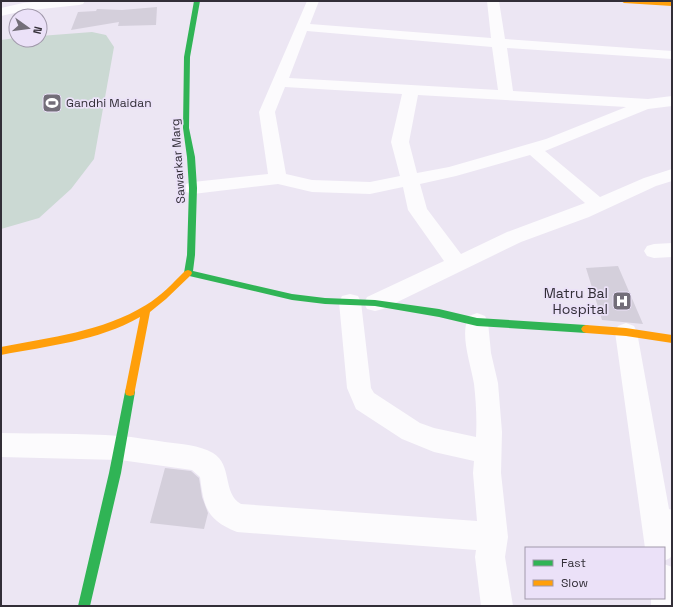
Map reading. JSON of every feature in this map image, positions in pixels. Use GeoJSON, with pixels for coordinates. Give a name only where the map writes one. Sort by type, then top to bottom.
{"type":"FeatureCollection","features":[{"type":"Feature","properties":{"kind":"street"},"geometry":{"type":"LineString","coordinates":[[1,12],[78,1]]}},
{"type":"Feature","properties":{"kind":"street","name":"Sawarkar Marg"},"geometry":{"type":"LineString","coordinates":[[188,273],[191,255],[193,188],[186,128],[187,57],[197,1]]}},
{"type":"Feature","properties":{"kind":"street"},"geometry":{"type":"LineString","coordinates":[[278,178],[267,112],[313,1]]}},
{"type":"Feature","properties":{"kind":"street"},"geometry":{"type":"LineString","coordinates":[[493,1],[506,95]]}},
{"type":"Feature","properties":{"kind":"street"},"geometry":{"type":"LineString","coordinates":[[624,1],[672,4]]}},
{"type":"Feature","properties":{"kind":"street"},"geometry":{"type":"LineString","coordinates":[[303,27],[672,55]]}},
{"type":"Feature","properties":{"kind":"street"},"geometry":{"type":"LineString","coordinates":[[280,82],[648,104],[672,101]]}},
{"type":"Feature","properties":{"kind":"street"},"geometry":{"type":"LineString","coordinates":[[411,90],[400,142],[418,210],[456,264]]}},
{"type":"Feature","properties":{"kind":"street"},"geometry":{"type":"LineString","coordinates":[[193,188],[278,178],[312,186],[370,188],[450,172],[533,149],[552,143],[648,104]]}},
{"type":"Feature","properties":{"kind":"street"},"geometry":{"type":"LineString","coordinates":[[533,149],[598,205]]}},
{"type":"Feature","properties":{"kind":"street"},"geometry":{"type":"LineString","coordinates":[[375,303],[514,237],[598,205],[650,182],[672,175]]}},
{"type":"Feature","properties":{"kind":"street"},"geometry":{"type":"LineString","coordinates":[[1,351],[93,331],[120,323],[146,309],[170,291],[188,273],[292,297],[375,303],[439,313],[477,322],[626,332],[672,339]]}},
{"type":"Feature","properties":{"kind":"street"},"geometry":{"type":"LineString","coordinates":[[350,302],[359,388],[365,401],[411,431],[434,440],[488,452]]}},
{"type":"Feature","properties":{"kind":"street"},"geometry":{"type":"LineString","coordinates":[[84,606],[120,448],[146,309]]}},
{"type":"Feature","properties":{"kind":"street"},"geometry":{"type":"LineString","coordinates":[[477,322],[479,353],[486,383],[489,432],[487,473],[493,536],[490,557],[497,606]]}},
{"type":"Feature","properties":{"kind":"street"},"geometry":{"type":"LineString","coordinates":[[626,332],[663,532]]}},
{"type":"Feature","properties":{"kind":"street"},"geometry":{"type":"LineString","coordinates":[[1,445],[120,448],[192,458],[204,462],[213,472],[217,498],[224,510],[237,518],[493,536]]}},
{"type":"Feature","properties":{"kind":"street"},"geometry":{"type":"LineString","coordinates":[[665,588],[667,606]]}},
{"type":"Feature","properties":{"kind":"shaded area","name":"Gandhi Maidan"},"geometry":{"type":"Polygon","coordinates":[[[92,32],[106,35],[114,47],[94,159],[71,189],[39,218],[1,229],[1,40],[8,39],[8,48],[48,48],[48,35],[92,32]]]}},
{"type":"Feature","properties":{"kind":"building"},"geometry":{"type":"Polygon","coordinates":[[[157,7],[156,25],[118,26],[119,22],[71,30],[78,12],[96,11],[97,9],[122,10],[157,7]]]}},
{"type":"Feature","properties":{"kind":"building"},"geometry":{"type":"Polygon","coordinates":[[[618,266],[643,324],[602,320],[586,268],[618,266]]]}},
{"type":"Feature","properties":{"kind":"building"},"geometry":{"type":"Polygon","coordinates":[[[165,468],[191,471],[199,478],[202,497],[208,513],[204,529],[150,523],[165,468]]]}},
{"type":"Feature","properties":{"kind":"traffic: fast"},"geometry":{"type":"LineString","coordinates":[[188,273],[191,255],[193,188],[191,157],[186,128],[187,57],[197,1]]}},
{"type":"Feature","properties":{"kind":"traffic: fast"},"geometry":{"type":"LineString","coordinates":[[188,273],[292,297],[325,301],[375,303],[439,313],[477,322],[586,329]]}},
{"type":"Feature","properties":{"kind":"traffic: fast"},"geometry":{"type":"LineString","coordinates":[[84,606],[115,473],[130,392]]}},
{"type":"Feature","properties":{"kind":"traffic: slow"},"geometry":{"type":"LineString","coordinates":[[624,1],[672,4]]}},
{"type":"Feature","properties":{"kind":"traffic: slow"},"geometry":{"type":"LineString","coordinates":[[1,351],[95,332],[113,326],[131,318],[153,305],[188,273]]}},
{"type":"Feature","properties":{"kind":"traffic: slow"},"geometry":{"type":"LineString","coordinates":[[130,392],[146,309]]}},
{"type":"Feature","properties":{"kind":"traffic: slow"},"geometry":{"type":"LineString","coordinates":[[586,329],[626,332],[672,339]]}},
{"type":"Feature","properties":{"kind":"place","name":"Gandhi Maidan"},"geometry":{"type":"Point","coordinates":[52,103]}},
{"type":"Feature","properties":{"kind":"place","name":"Matru Bal Hospital"},"geometry":{"type":"Point","coordinates":[622,301]}}]}
